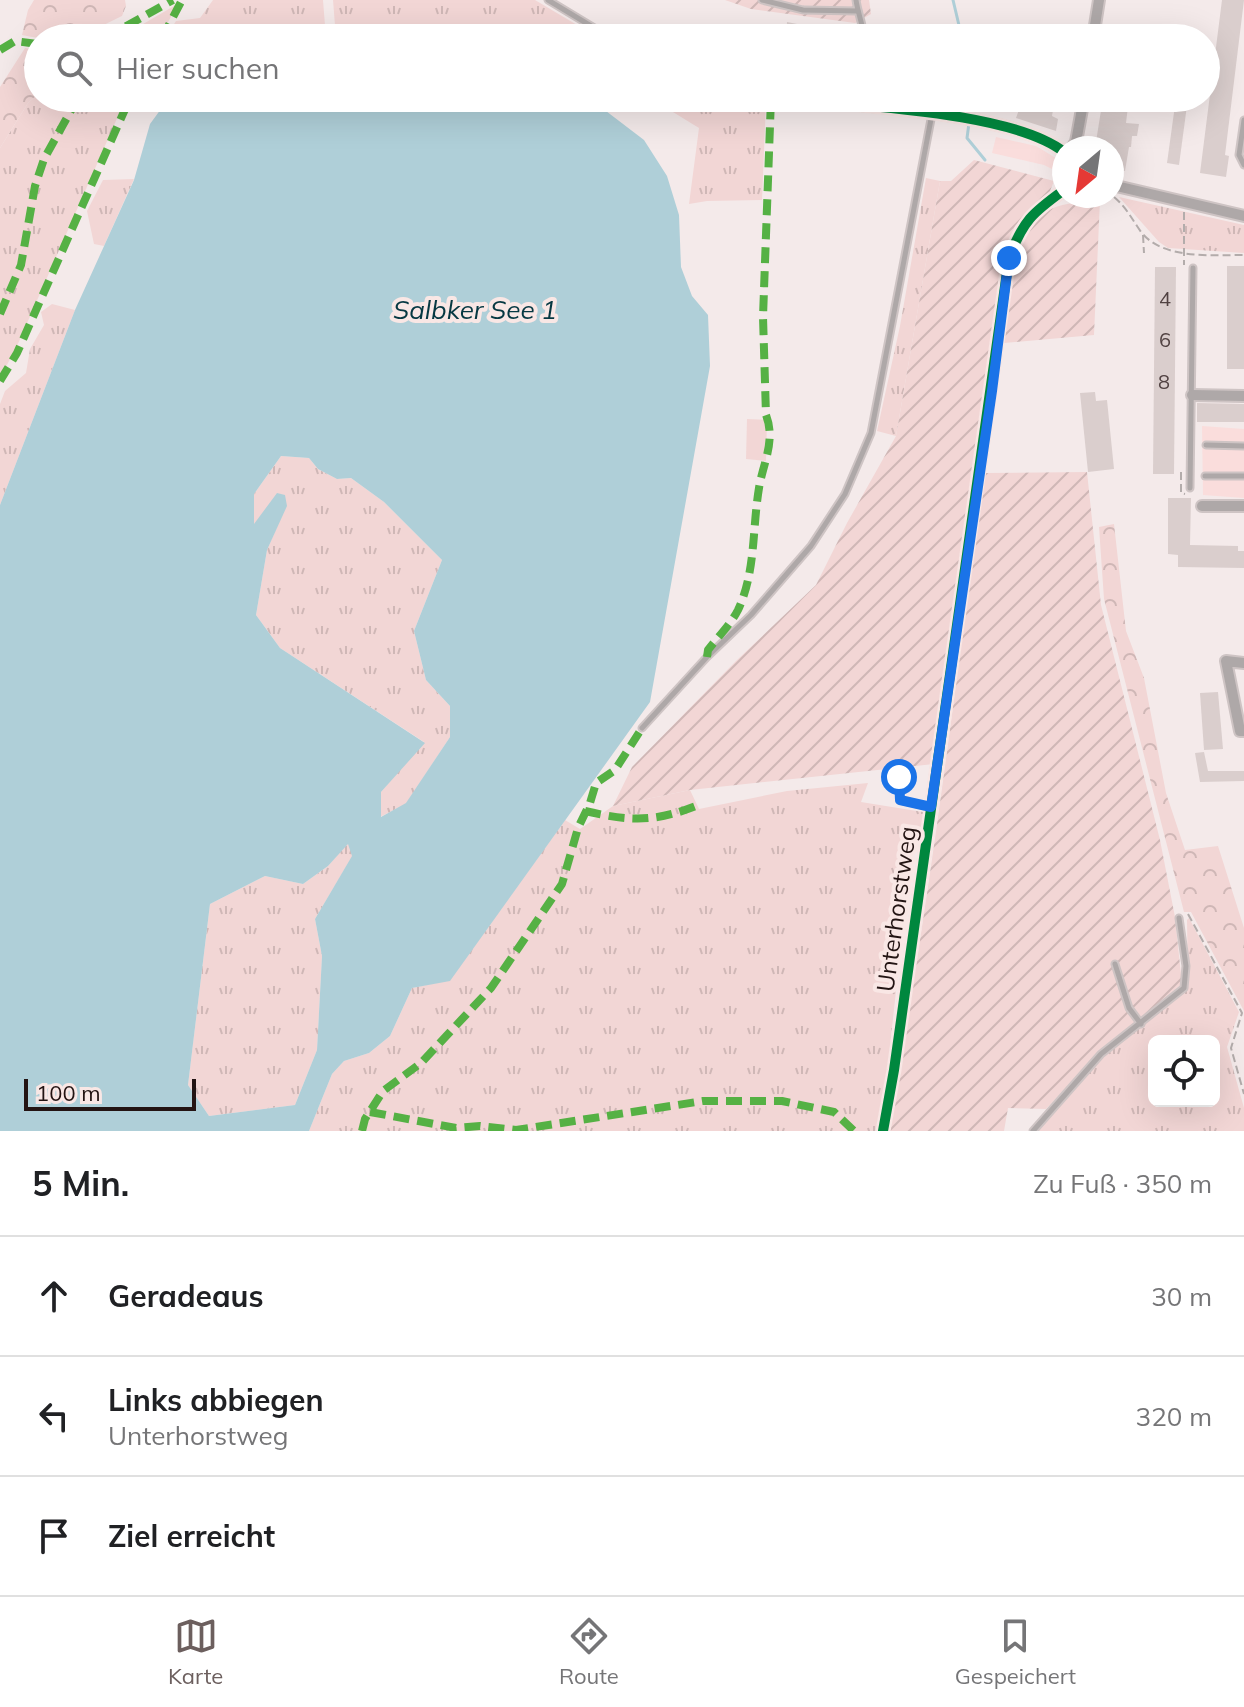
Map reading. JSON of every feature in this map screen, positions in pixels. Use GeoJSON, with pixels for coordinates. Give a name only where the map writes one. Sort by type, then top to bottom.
{"type":"FeatureCollection","features":[{"type":"Feature","properties":{"kind":"street"},"geometry":{"type":"LineString","coordinates":[[1095,24],[1099,0]]}},
{"type":"Feature","properties":{"kind":"street"},"geometry":{"type":"LineString","coordinates":[[923,112],[978,121],[1034,136],[1052,146]]}},
{"type":"Feature","properties":{"kind":"street"},"geometry":{"type":"LineString","coordinates":[[1077,136],[1081,112]]}},
{"type":"Feature","properties":{"kind":"street"},"geometry":{"type":"LineString","coordinates":[[1124,188],[1244,216]]}},
{"type":"Feature","properties":{"kind":"street","name":"Unterhorstweg"},"geometry":{"type":"LineString","coordinates":[[883,1131],[1009,258],[1021,228],[1052,199]]}},
{"type":"Feature","properties":{"kind":"street"},"geometry":{"type":"LineString","coordinates":[[1192,395],[1244,396]]}},
{"type":"Feature","properties":{"kind":"street"},"geometry":{"type":"LineString","coordinates":[[1202,506],[1244,506]]}},
{"type":"Feature","properties":{"kind":"street"},"geometry":{"type":"LineString","coordinates":[[1244,663],[1226,661],[1240,731],[1244,731]]}},
{"type":"Feature","properties":{"kind":"lane"},"geometry":{"type":"LineString","coordinates":[[548,0],[588,24]]}},
{"type":"Feature","properties":{"kind":"lane"},"geometry":{"type":"LineString","coordinates":[[762,0],[803,10],[858,11]]}},
{"type":"Feature","properties":{"kind":"lane"},"geometry":{"type":"LineString","coordinates":[[856,0],[863,24]]}},
{"type":"Feature","properties":{"kind":"lane"},"geometry":{"type":"LineString","coordinates":[[642,728],[707,657],[751,615],[811,546],[845,494],[871,433],[932,114]]}},
{"type":"Feature","properties":{"kind":"lane"},"geometry":{"type":"LineString","coordinates":[[1244,120],[1239,155],[1244,165]]}},
{"type":"Feature","properties":{"kind":"lane"},"geometry":{"type":"LineString","coordinates":[[1190,488],[1193,268]]}},
{"type":"Feature","properties":{"kind":"lane"},"geometry":{"type":"LineString","coordinates":[[1206,445],[1244,446]]}},
{"type":"Feature","properties":{"kind":"lane"},"geometry":{"type":"LineString","coordinates":[[1205,476],[1244,476]]}},
{"type":"Feature","properties":{"kind":"lane"},"geometry":{"type":"LineString","coordinates":[[899,777],[900,800],[931,807]]}},
{"type":"Feature","properties":{"kind":"lane"},"geometry":{"type":"LineString","coordinates":[[1033,1131],[1101,1054],[1184,988],[1186,966],[1179,918]]}},
{"type":"Feature","properties":{"kind":"lane"},"geometry":{"type":"LineString","coordinates":[[1115,964],[1129,1008],[1141,1024]]}},
{"type":"Feature","properties":{"kind":"path"},"geometry":{"type":"LineString","coordinates":[[1124,205],[1143,234],[1164,249],[1244,255]]}},
{"type":"Feature","properties":{"kind":"path"},"geometry":{"type":"LineString","coordinates":[[1143,234],[1144,253]]}},
{"type":"Feature","properties":{"kind":"path"},"geometry":{"type":"LineString","coordinates":[[1179,918],[1189,914],[1242,1013],[1231,1048],[1244,1094]]}},
{"type":"Feature","properties":{"kind":"shaded area"},"geometry":{"type":"Polygon","coordinates":[[[996,137],[1036,146],[1052,156],[1052,169],[1044,165],[992,153],[996,137]]]}},
{"type":"Feature","properties":{"kind":"shaded area"},"geometry":{"type":"Polygon","coordinates":[[[1202,426],[1244,429],[1244,498],[1203,495],[1202,426]]]}},
{"type":"Feature","properties":{"kind":"green space"},"geometry":{"type":"Polygon","coordinates":[[[34,0],[125,0],[126,6],[122,16],[105,24],[25,24],[34,0]]]}},
{"type":"Feature","properties":{"kind":"green space"},"geometry":{"type":"Polygon","coordinates":[[[213,0],[323,0],[325,24],[174,24],[176,21],[200,18],[213,0]]]}},
{"type":"Feature","properties":{"kind":"green space"},"geometry":{"type":"Polygon","coordinates":[[[333,0],[535,0],[575,24],[335,24],[333,0]]]}},
{"type":"Feature","properties":{"kind":"green space"},"geometry":{"type":"Polygon","coordinates":[[[725,0],[869,0],[871,14],[855,23],[751,9],[725,0]]]}},
{"type":"Feature","properties":{"kind":"green space"},"geometry":{"type":"Polygon","coordinates":[[[174,6],[176,8],[167,24],[143,24],[174,6]]]}},
{"type":"Feature","properties":{"kind":"green space"},"geometry":{"type":"Polygon","coordinates":[[[24,50],[24,109],[0,148],[0,87],[24,50]]]}},
{"type":"Feature","properties":{"kind":"green space"},"geometry":{"type":"Polygon","coordinates":[[[24,109],[24,112],[120,112],[0,378],[0,148],[24,109]]]}},
{"type":"Feature","properties":{"kind":"green space"},"geometry":{"type":"Polygon","coordinates":[[[673,112],[766,112],[762,200],[689,204],[699,128],[673,112]]]}},
{"type":"Feature","properties":{"kind":"green space"},"geometry":{"type":"Polygon","coordinates":[[[974,160],[1052,180],[1052,186],[1048,196],[1015,226],[1005,254],[934,764],[690,790],[613,806],[632,767],[816,585],[896,436],[940,181],[951,181],[974,160]]]}},
{"type":"Feature","properties":{"kind":"green space"},"geometry":{"type":"Polygon","coordinates":[[[926,178],[940,181],[896,436],[877,431],[900,326],[926,178]]]}},
{"type":"Feature","properties":{"kind":"green space"},"geometry":{"type":"Polygon","coordinates":[[[134,179],[104,246],[94,244],[87,211],[103,180],[134,179]]]}},
{"type":"Feature","properties":{"kind":"green space"},"geometry":{"type":"Polygon","coordinates":[[[1124,198],[1244,225],[1244,253],[1168,248],[1124,203],[1124,198]]]}},
{"type":"Feature","properties":{"kind":"green space"},"geometry":{"type":"Polygon","coordinates":[[[1100,208],[1094,335],[1004,343],[1013,268],[1019,249],[1026,232],[1051,209],[1100,208]]]}},
{"type":"Feature","properties":{"kind":"green space"},"geometry":{"type":"Polygon","coordinates":[[[52,304],[75,310],[0,505],[0,404],[5,391],[26,373],[30,349],[44,325],[41,312],[52,304]]]}},
{"type":"Feature","properties":{"kind":"green space"},"geometry":{"type":"Polygon","coordinates":[[[747,419],[767,420],[766,461],[746,459],[747,419]]]}},
{"type":"Feature","properties":{"kind":"green space"},"geometry":{"type":"Polygon","coordinates":[[[281,456],[309,458],[318,469],[337,479],[351,478],[384,502],[442,560],[414,631],[426,680],[450,706],[450,737],[406,804],[380,817],[381,792],[424,742],[280,648],[256,615],[267,550],[286,506],[253,526],[254,494],[281,456]]]}},
{"type":"Feature","properties":{"kind":"green space"},"geometry":{"type":"Polygon","coordinates":[[[1087,472],[1101,605],[1160,840],[1175,917],[1182,984],[1100,1052],[1046,1109],[1008,1108],[1004,1131],[887,1131],[928,885],[984,473],[1087,472]]]}},
{"type":"Feature","properties":{"kind":"green space"},"geometry":{"type":"Polygon","coordinates":[[[1114,524],[1126,631],[1144,678],[1166,793],[1185,850],[1218,846],[1244,928],[1244,1011],[1191,912],[1184,912],[1104,599],[1099,527],[1114,524]]]}},
{"type":"Feature","properties":{"kind":"green space"},"geometry":{"type":"Polygon","coordinates":[[[868,783],[861,802],[923,812],[922,841],[912,842],[888,1086],[878,1131],[309,1131],[332,1074],[344,1061],[369,1053],[390,1036],[412,988],[450,980],[565,820],[580,829],[613,806],[690,790],[699,809],[787,791],[868,783]]]}},
{"type":"Feature","properties":{"kind":"green space"},"geometry":{"type":"Polygon","coordinates":[[[348,843],[353,855],[315,919],[322,956],[317,1050],[295,1105],[209,1116],[188,1085],[210,904],[265,876],[303,884],[328,866],[348,843]]]}},
{"type":"Feature","properties":{"kind":"green space"},"geometry":{"type":"Polygon","coordinates":[[[1189,918],[1239,1012],[1227,1047],[1244,1108],[1244,1131],[1037,1131],[1098,1061],[1188,989],[1189,918]]]}},
{"type":"Feature","properties":{"kind":"water","name":"Salbker See 1"},"geometry":{"type":"Polygon","coordinates":[[[159,112],[607,112],[644,140],[667,176],[679,215],[681,267],[692,296],[708,315],[710,366],[650,702],[450,981],[412,988],[390,1036],[369,1053],[344,1061],[332,1074],[309,1131],[0,1131],[0,505],[75,310],[134,180],[150,124],[159,112]],[[281,456],[254,494],[254,524],[277,493],[285,495],[287,506],[267,550],[256,615],[280,648],[425,743],[381,792],[381,817],[406,803],[450,737],[450,706],[426,680],[414,631],[442,560],[384,502],[351,478],[337,479],[318,469],[309,458],[281,456]],[[348,844],[328,866],[303,884],[265,876],[210,904],[188,1085],[209,1116],[295,1105],[317,1050],[322,956],[315,919],[352,856],[348,844]]]}},
{"type":"Feature","properties":{"kind":"building"},"geometry":{"type":"Polygon","coordinates":[[[1222,0],[1244,0],[1225,155],[1229,156],[1226,177],[1200,173],[1208,112],[1220,112],[1219,24],[1222,0]]]}},
{"type":"Feature","properties":{"kind":"building"},"geometry":{"type":"Polygon","coordinates":[[[1018,112],[1053,112],[1052,116],[1058,119],[1056,131],[1016,118],[1018,112]]]}},
{"type":"Feature","properties":{"kind":"building"},"geometry":{"type":"Polygon","coordinates":[[[1101,112],[1127,112],[1126,123],[1139,124],[1137,136],[1132,136],[1125,171],[1124,136],[1097,136],[1101,112]]]}},
{"type":"Feature","properties":{"kind":"building"},"geometry":{"type":"Polygon","coordinates":[[[1174,112],[1186,112],[1179,165],[1167,163],[1174,112]]]}},
{"type":"Feature","properties":{"kind":"building"},"geometry":{"type":"Polygon","coordinates":[[[1227,266],[1244,266],[1244,369],[1227,369],[1227,266]]]}},
{"type":"Feature","properties":{"kind":"building"},"geometry":{"type":"Polygon","coordinates":[[[1155,267],[1176,267],[1174,474],[1153,474],[1155,267]]]}},
{"type":"Feature","properties":{"kind":"building"},"geometry":{"type":"Polygon","coordinates":[[[1095,392],[1096,401],[1107,400],[1114,469],[1088,472],[1080,393],[1095,392]]]}},
{"type":"Feature","properties":{"kind":"building"},"geometry":{"type":"Polygon","coordinates":[[[1197,403],[1244,404],[1244,422],[1197,422],[1197,403]]]}},
{"type":"Feature","properties":{"kind":"building"},"geometry":{"type":"Polygon","coordinates":[[[1168,498],[1191,498],[1190,545],[1238,546],[1238,551],[1244,551],[1244,568],[1178,567],[1178,555],[1168,554],[1168,498]]]}},
{"type":"Feature","properties":{"kind":"building"},"geometry":{"type":"Polygon","coordinates":[[[1218,692],[1223,749],[1204,750],[1200,693],[1218,692]]]}},
{"type":"Feature","properties":{"kind":"building"},"geometry":{"type":"Polygon","coordinates":[[[1204,752],[1208,771],[1244,771],[1244,781],[1200,782],[1195,753],[1204,752]]]}},
{"type":"Feature","properties":{"kind":"waterway"},"geometry":{"type":"LineString","coordinates":[[953,0],[959,24]]}},
{"type":"Feature","properties":{"kind":"waterway"},"geometry":{"type":"LineString","coordinates":[[971,116],[972,112]]}},
{"type":"Feature","properties":{"kind":"waterway"},"geometry":{"type":"LineString","coordinates":[[969,123],[967,138],[985,160]]}},
{"type":"Feature","properties":{"kind":"marked path"},"geometry":{"type":"LineString","coordinates":[[130,24],[173,0]]}},
{"type":"Feature","properties":{"kind":"marked path"},"geometry":{"type":"LineString","coordinates":[[169,24],[182,0]]}},
{"type":"Feature","properties":{"kind":"marked path"},"geometry":{"type":"LineString","coordinates":[[0,50],[15,41],[24,42]]}},
{"type":"Feature","properties":{"kind":"marked path"},"geometry":{"type":"LineString","coordinates":[[0,314],[21,265],[35,186],[44,159],[70,112]]}},
{"type":"Feature","properties":{"kind":"marked path"},"geometry":{"type":"LineString","coordinates":[[0,381],[17,353],[124,112]]}},
{"type":"Feature","properties":{"kind":"marked path"},"geometry":{"type":"LineString","coordinates":[[707,657],[708,650],[728,626],[744,595],[751,565],[759,488],[769,443],[763,317],[770,112]]}},
{"type":"Feature","properties":{"kind":"marked path"},"geometry":{"type":"LineString","coordinates":[[362,1131],[365,1119],[383,1091],[421,1063],[491,988],[562,884],[578,828],[596,783],[615,770],[642,728]]}},
{"type":"Feature","properties":{"kind":"marked path"},"geometry":{"type":"LineString","coordinates":[[585,811],[644,818],[671,814],[701,804]]}},
{"type":"Feature","properties":{"kind":"marked path"},"geometry":{"type":"LineString","coordinates":[[370,1112],[456,1128],[480,1126],[516,1130],[703,1101],[782,1101],[834,1112],[854,1131]]}},
{"type":"Feature","properties":{"kind":"cycle path"},"geometry":{"type":"LineString","coordinates":[[923,112],[1008,127],[1052,145]]}},
{"type":"Feature","properties":{"kind":"cycle path"},"geometry":{"type":"LineString","coordinates":[[883,1131],[1009,258],[1030,219],[1052,199]]}},
{"type":"Feature","properties":{"kind":"route"},"geometry":{"type":"LineString","coordinates":[[899,777],[900,800],[931,807],[1009,258]]}}]}
